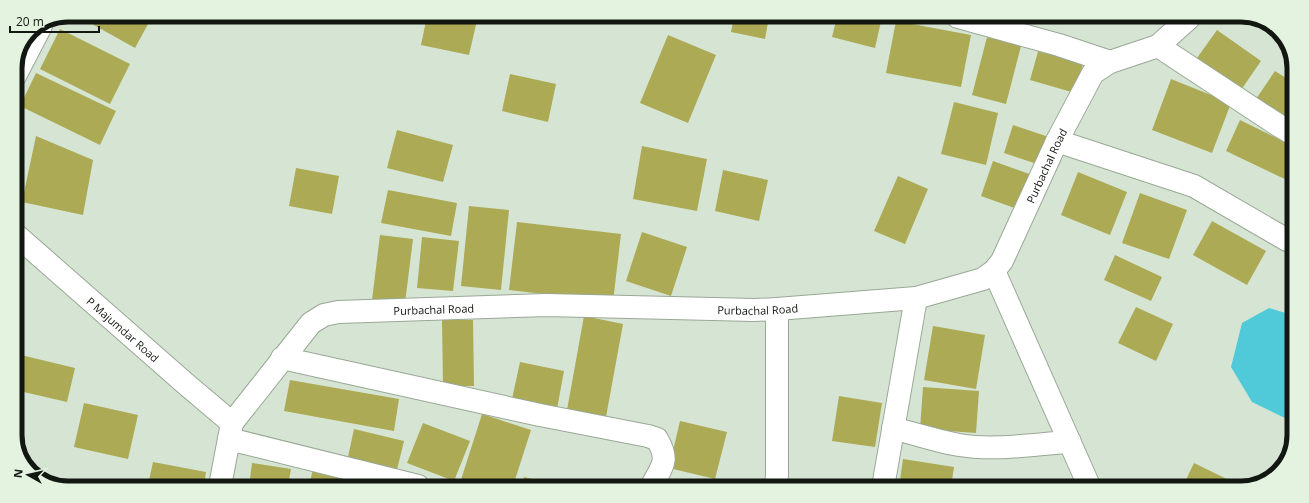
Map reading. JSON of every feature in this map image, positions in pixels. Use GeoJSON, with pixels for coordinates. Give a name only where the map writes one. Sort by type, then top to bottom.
{"type":"FeatureCollection","features":[{"type":"Feature","properties":{"kind":"street"},"geometry":{"type":"LineString","coordinates":[[976,22],[1059,45],[1110,62]]}},
{"type":"Feature","properties":{"kind":"street","name":"Purbachal Road"},"geometry":{"type":"LineString","coordinates":[[230,431],[282,358],[311,323],[324,316],[338,312],[546,305],[754,310],[777,309],[916,298],[983,279],[994,272],[1002,261],[1057,141],[1093,73],[1110,62],[1158,46],[1185,22]]}},
{"type":"Feature","properties":{"kind":"street"},"geometry":{"type":"LineString","coordinates":[[23,61],[37,34]]}},
{"type":"Feature","properties":{"kind":"street"},"geometry":{"type":"LineString","coordinates":[[1158,46],[1287,131]]}},
{"type":"Feature","properties":{"kind":"street"},"geometry":{"type":"LineString","coordinates":[[1057,141],[1194,186],[1287,240]]}},
{"type":"Feature","properties":{"kind":"street","name":"P Majumdar Road"},"geometry":{"type":"LineString","coordinates":[[22,240],[187,385],[230,431]]}},
{"type":"Feature","properties":{"kind":"street"},"geometry":{"type":"LineString","coordinates":[[994,272],[1087,481]]}},
{"type":"Feature","properties":{"kind":"street"},"geometry":{"type":"LineString","coordinates":[[884,481],[916,298]]}},
{"type":"Feature","properties":{"kind":"street"},"geometry":{"type":"LineString","coordinates":[[776,481],[777,309]]}},
{"type":"Feature","properties":{"kind":"street"},"geometry":{"type":"LineString","coordinates":[[282,358],[532,414],[648,436],[657,439],[664,453],[664,461],[654,481]]}},
{"type":"Feature","properties":{"kind":"street"},"geometry":{"type":"LineString","coordinates":[[893,428],[959,444],[974,446],[993,447],[1070,442]]}},
{"type":"Feature","properties":{"kind":"street"},"geometry":{"type":"LineString","coordinates":[[221,481],[230,431],[401,481]]}},
{"type":"Feature","properties":{"kind":"water"},"geometry":{"type":"Polygon","coordinates":[[[1269,308],[1287,313],[1287,419],[1252,402],[1231,367],[1242,323],[1269,308]]]}},
{"type":"Feature","properties":{"kind":"building"},"geometry":{"type":"Polygon","coordinates":[[[89,22],[149,22],[135,48],[89,22]]]}},
{"type":"Feature","properties":{"kind":"building"},"geometry":{"type":"Polygon","coordinates":[[[426,22],[477,22],[469,55],[421,45],[426,22]]]}},
{"type":"Feature","properties":{"kind":"building"},"geometry":{"type":"Polygon","coordinates":[[[733,22],[768,22],[765,39],[731,32],[733,22]]]}},
{"type":"Feature","properties":{"kind":"building"},"geometry":{"type":"Polygon","coordinates":[[[836,22],[881,22],[875,48],[832,37],[836,22]]]}},
{"type":"Feature","properties":{"kind":"building"},"geometry":{"type":"Polygon","coordinates":[[[896,22],[971,35],[961,87],[886,73],[896,22]]]}},
{"type":"Feature","properties":{"kind":"building"},"geometry":{"type":"Polygon","coordinates":[[[1006,22],[1025,22],[1024,27],[1006,22]]]}},
{"type":"Feature","properties":{"kind":"building"},"geometry":{"type":"Polygon","coordinates":[[[60,29],[130,64],[110,104],[40,69],[60,29]]]}},
{"type":"Feature","properties":{"kind":"building"},"geometry":{"type":"Polygon","coordinates":[[[1217,30],[1261,61],[1241,90],[1197,58],[1217,30]]]}},
{"type":"Feature","properties":{"kind":"building"},"geometry":{"type":"Polygon","coordinates":[[[668,35],[716,55],[688,123],[640,103],[668,35]]]}},
{"type":"Feature","properties":{"kind":"building"},"geometry":{"type":"Polygon","coordinates":[[[987,37],[1021,46],[1006,104],[972,95],[987,37]]]}},
{"type":"Feature","properties":{"kind":"building"},"geometry":{"type":"Polygon","coordinates":[[[1039,48],[1084,60],[1075,93],[1030,80],[1039,48]]]}},
{"type":"Feature","properties":{"kind":"building"},"geometry":{"type":"Polygon","coordinates":[[[1275,71],[1287,79],[1287,114],[1284,118],[1256,99],[1275,71]]]}},
{"type":"Feature","properties":{"kind":"building"},"geometry":{"type":"Polygon","coordinates":[[[36,73],[116,111],[100,145],[22,107],[22,102],[36,73]]]}},
{"type":"Feature","properties":{"kind":"building"},"geometry":{"type":"Polygon","coordinates":[[[510,74],[556,84],[548,122],[502,111],[510,74]]]}},
{"type":"Feature","properties":{"kind":"building"},"geometry":{"type":"Polygon","coordinates":[[[1171,79],[1231,103],[1212,153],[1152,130],[1171,79]]]}},
{"type":"Feature","properties":{"kind":"building"},"geometry":{"type":"Polygon","coordinates":[[[954,102],[998,113],[986,165],[941,154],[954,102]]]}},
{"type":"Feature","properties":{"kind":"building"},"geometry":{"type":"Polygon","coordinates":[[[1240,120],[1287,143],[1287,180],[1226,151],[1240,120]]]}},
{"type":"Feature","properties":{"kind":"building"},"geometry":{"type":"Polygon","coordinates":[[[1013,125],[1052,138],[1043,166],[1004,153],[1013,125]]]}},
{"type":"Feature","properties":{"kind":"building"},"geometry":{"type":"Polygon","coordinates":[[[397,130],[453,145],[443,182],[387,168],[397,130]]]}},
{"type":"Feature","properties":{"kind":"building"},"geometry":{"type":"Polygon","coordinates":[[[36,136],[93,160],[83,215],[22,202],[36,136]]]}},
{"type":"Feature","properties":{"kind":"building"},"geometry":{"type":"Polygon","coordinates":[[[642,146],[707,159],[697,211],[633,199],[642,146]]]}},
{"type":"Feature","properties":{"kind":"building"},"geometry":{"type":"Polygon","coordinates":[[[993,161],[1035,176],[1023,211],[981,196],[993,161]]]}},
{"type":"Feature","properties":{"kind":"building"},"geometry":{"type":"Polygon","coordinates":[[[296,168],[339,176],[332,214],[289,206],[296,168]]]}},
{"type":"Feature","properties":{"kind":"building"},"geometry":{"type":"Polygon","coordinates":[[[723,170],[768,180],[759,221],[715,211],[723,170]]]}},
{"type":"Feature","properties":{"kind":"building"},"geometry":{"type":"Polygon","coordinates":[[[1078,172],[1127,192],[1110,235],[1061,215],[1078,172]]]}},
{"type":"Feature","properties":{"kind":"building"},"geometry":{"type":"Polygon","coordinates":[[[898,176],[928,189],[905,244],[874,231],[898,176]]]}},
{"type":"Feature","properties":{"kind":"building"},"geometry":{"type":"Polygon","coordinates":[[[388,190],[457,203],[451,236],[381,223],[388,190]]]}},
{"type":"Feature","properties":{"kind":"building"},"geometry":{"type":"Polygon","coordinates":[[[1140,193],[1187,210],[1169,259],[1122,243],[1140,193]]]}},
{"type":"Feature","properties":{"kind":"building"},"geometry":{"type":"Polygon","coordinates":[[[469,206],[509,210],[501,290],[461,286],[469,206]]]}},
{"type":"Feature","properties":{"kind":"building"},"geometry":{"type":"Polygon","coordinates":[[[1212,221],[1266,251],[1247,285],[1193,255],[1212,221]]]}},
{"type":"Feature","properties":{"kind":"building"},"geometry":{"type":"Polygon","coordinates":[[[517,222],[621,234],[613,302],[509,290],[517,222]]]}},
{"type":"Feature","properties":{"kind":"building"},"geometry":{"type":"Polygon","coordinates":[[[642,232],[687,247],[671,296],[626,281],[642,232]]]}},
{"type":"Feature","properties":{"kind":"building"},"geometry":{"type":"Polygon","coordinates":[[[380,235],[413,239],[405,303],[372,300],[380,235]]]}},
{"type":"Feature","properties":{"kind":"building"},"geometry":{"type":"Polygon","coordinates":[[[422,237],[459,241],[453,291],[417,288],[422,237]]]}},
{"type":"Feature","properties":{"kind":"building"},"geometry":{"type":"Polygon","coordinates":[[[1115,255],[1162,277],[1151,301],[1104,280],[1115,255]]]}},
{"type":"Feature","properties":{"kind":"building"},"geometry":{"type":"Polygon","coordinates":[[[1136,307],[1173,324],[1156,361],[1118,343],[1136,307]]]}},
{"type":"Feature","properties":{"kind":"building"},"geometry":{"type":"Polygon","coordinates":[[[584,316],[623,324],[606,417],[567,410],[584,316]]]}},
{"type":"Feature","properties":{"kind":"building"},"geometry":{"type":"Polygon","coordinates":[[[442,320],[473,320],[474,386],[443,386],[442,320]]]}},
{"type":"Feature","properties":{"kind":"building"},"geometry":{"type":"Polygon","coordinates":[[[933,326],[985,335],[976,389],[924,380],[933,326]]]}},
{"type":"Feature","properties":{"kind":"building"},"geometry":{"type":"Polygon","coordinates":[[[22,355],[75,368],[67,402],[22,392],[22,355]]]}},
{"type":"Feature","properties":{"kind":"building"},"geometry":{"type":"Polygon","coordinates":[[[520,362],[564,371],[557,409],[512,399],[520,362]]]}},
{"type":"Feature","properties":{"kind":"building"},"geometry":{"type":"Polygon","coordinates":[[[290,380],[399,399],[394,431],[284,411],[290,380]]]}},
{"type":"Feature","properties":{"kind":"building"},"geometry":{"type":"Polygon","coordinates":[[[923,387],[979,391],[976,433],[920,429],[923,387]]]}},
{"type":"Feature","properties":{"kind":"building"},"geometry":{"type":"Polygon","coordinates":[[[839,396],[882,403],[875,447],[832,441],[839,396]]]}},
{"type":"Feature","properties":{"kind":"building"},"geometry":{"type":"Polygon","coordinates":[[[84,403],[138,415],[128,459],[74,447],[84,403]]]}},
{"type":"Feature","properties":{"kind":"building"},"geometry":{"type":"Polygon","coordinates":[[[482,414],[531,430],[515,481],[461,481],[482,414]]]}},
{"type":"Feature","properties":{"kind":"building"},"geometry":{"type":"Polygon","coordinates":[[[680,421],[727,432],[715,479],[669,468],[680,421]]]}},
{"type":"Feature","properties":{"kind":"building"},"geometry":{"type":"Polygon","coordinates":[[[423,423],[470,441],[454,481],[407,463],[423,423]]]}},
{"type":"Feature","properties":{"kind":"building"},"geometry":{"type":"Polygon","coordinates":[[[354,429],[404,441],[395,478],[346,466],[354,429]]]}},
{"type":"Feature","properties":{"kind":"building"},"geometry":{"type":"Polygon","coordinates":[[[903,459],[954,467],[952,481],[900,481],[903,459]]]}},
{"type":"Feature","properties":{"kind":"building"},"geometry":{"type":"Polygon","coordinates":[[[153,462],[206,472],[205,481],[149,481],[153,462]]]}},
{"type":"Feature","properties":{"kind":"building"},"geometry":{"type":"Polygon","coordinates":[[[252,463],[291,469],[289,481],[250,481],[252,463]]]}},
{"type":"Feature","properties":{"kind":"building"},"geometry":{"type":"Polygon","coordinates":[[[1194,463],[1231,481],[1185,481],[1194,463]]]}},
{"type":"Feature","properties":{"kind":"building"},"geometry":{"type":"Polygon","coordinates":[[[313,469],[356,479],[355,481],[310,481],[313,469]]]}},
{"type":"Feature","properties":{"kind":"building"},"geometry":{"type":"Polygon","coordinates":[[[524,477],[540,481],[523,481],[524,477]]]}}]}
